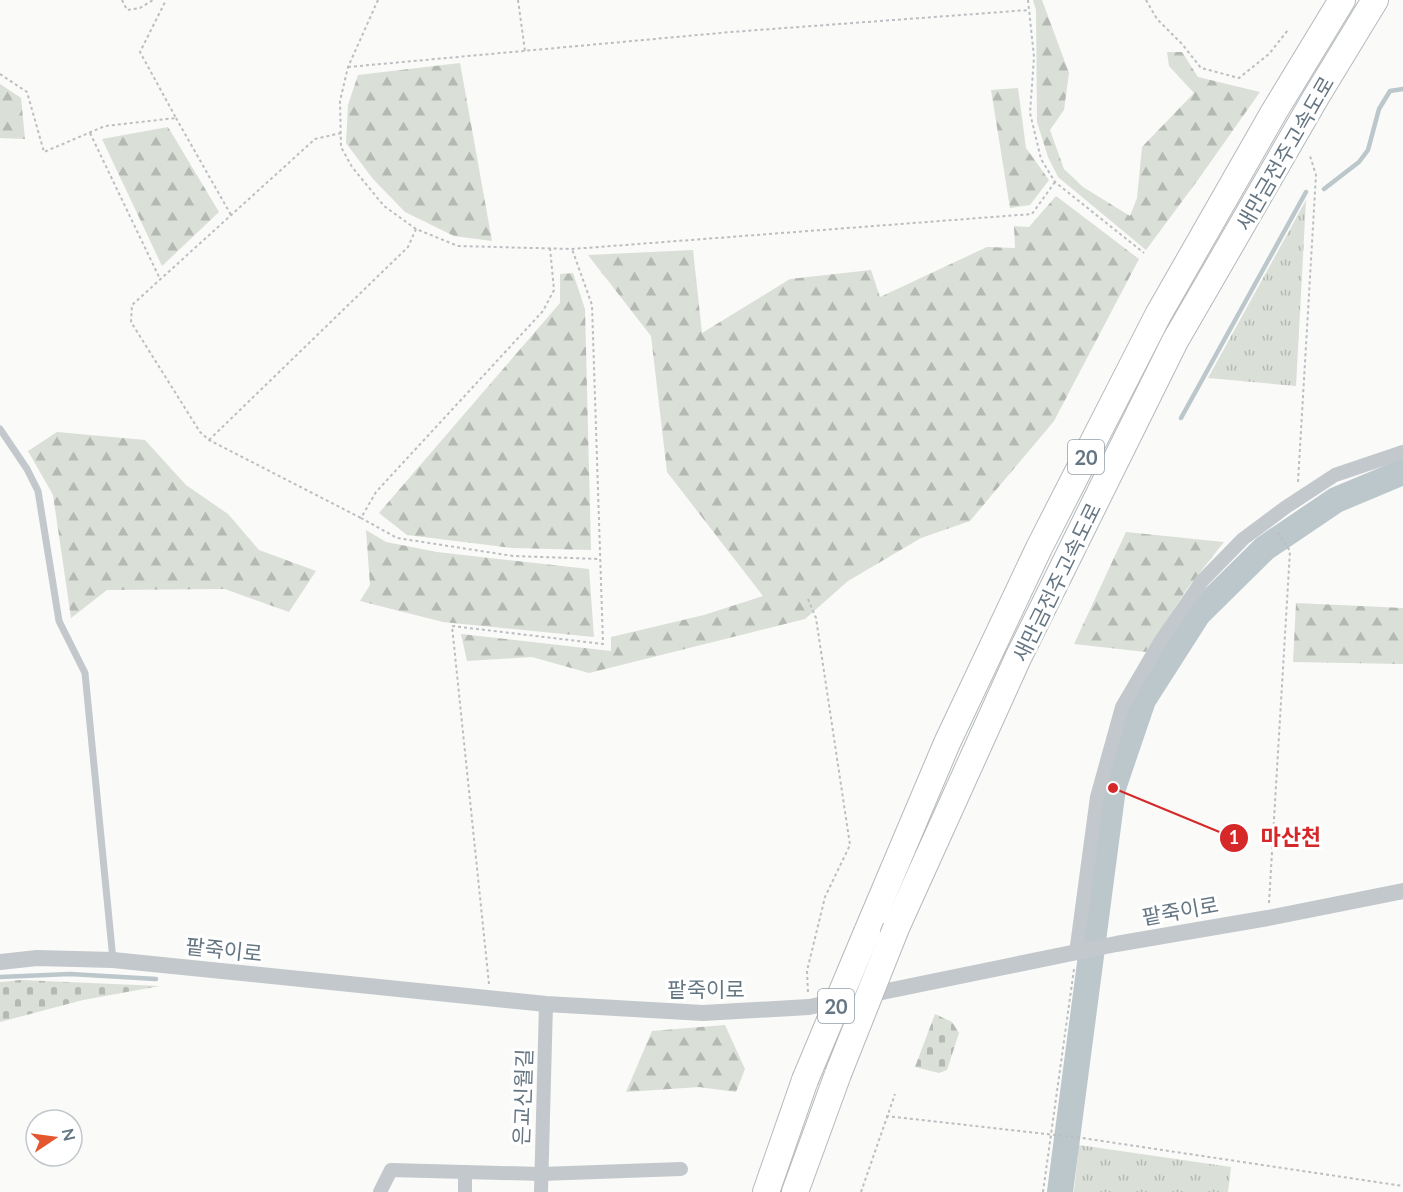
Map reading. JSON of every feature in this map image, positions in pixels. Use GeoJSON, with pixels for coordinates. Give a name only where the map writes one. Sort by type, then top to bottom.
{"type":"FeatureCollection","features":[{"type":"Feature","properties":{"kind":"highway","name":"새만금전주고속도로"},"geometry":{"type":"LineString","coordinates":[[766,1192],[806,1080],[947,743],[1039,548],[1142,346],[1268,122],[1342,0]]}},
{"type":"Feature","properties":{"kind":"highway","name":"새만금전주고속도로"},"geometry":{"type":"LineString","coordinates":[[795,1192],[838,1074],[896,928],[1018,658],[1175,341],[1316,97],[1375,0]]}},
{"type":"Feature","properties":{"kind":"street"},"geometry":{"type":"LineString","coordinates":[[1079,952],[1097,797],[1122,707],[1160,642],[1202,581],[1243,539],[1268,519],[1335,475],[1403,452]]}},
{"type":"Feature","properties":{"kind":"street","name":"팥죽이로"},"geometry":{"type":"LineString","coordinates":[[0,962],[37,958],[112,960],[546,1004],[704,1013],[809,1007],[1107,946],[1268,918],[1403,891]]}},
{"type":"Feature","properties":{"kind":"street","name":"은교신월길"},"geometry":{"type":"LineString","coordinates":[[541,1192],[546,1004]]}},
{"type":"Feature","properties":{"kind":"street"},"geometry":{"type":"LineString","coordinates":[[380,1192],[391,1170],[541,1174],[681,1169]]}},
{"type":"Feature","properties":{"kind":"street"},"geometry":{"type":"LineString","coordinates":[[465,1172],[465,1192]]}},
{"type":"Feature","properties":{"kind":"lane"},"geometry":{"type":"LineString","coordinates":[[0,429],[27,469],[38,491],[59,621],[85,673],[112,960]]}},
{"type":"Feature","properties":{"kind":"path"},"geometry":{"type":"LineString","coordinates":[[122,0],[127,10],[140,8],[153,0]]}},
{"type":"Feature","properties":{"kind":"path"},"geometry":{"type":"LineString","coordinates":[[166,0],[140,52],[231,215]]}},
{"type":"Feature","properties":{"kind":"path"},"geometry":{"type":"LineString","coordinates":[[378,0],[348,67],[340,101],[341,147],[352,167],[384,206],[416,230],[458,246],[572,249],[1032,214],[1055,182]]}},
{"type":"Feature","properties":{"kind":"path"},"geometry":{"type":"LineString","coordinates":[[518,0],[525,51]]}},
{"type":"Feature","properties":{"kind":"path"},"geometry":{"type":"LineString","coordinates":[[1028,0],[1034,57],[1030,112],[1041,159],[1055,182],[1144,253]]}},
{"type":"Feature","properties":{"kind":"path"},"geometry":{"type":"LineString","coordinates":[[1146,0],[1156,19],[1182,44],[1201,68],[1239,78],[1269,54],[1288,30]]}},
{"type":"Feature","properties":{"kind":"path"},"geometry":{"type":"LineString","coordinates":[[348,67],[731,32],[1029,10]]}},
{"type":"Feature","properties":{"kind":"path"},"geometry":{"type":"LineString","coordinates":[[0,74],[27,92],[44,152],[105,126],[176,118]]}},
{"type":"Feature","properties":{"kind":"path"},"geometry":{"type":"LineString","coordinates":[[90,133],[160,279]]}},
{"type":"Feature","properties":{"kind":"path"},"geometry":{"type":"LineString","coordinates":[[341,133],[315,139],[132,305],[131,321],[200,432],[209,440],[397,538],[513,556],[600,559]]}},
{"type":"Feature","properties":{"kind":"path"},"geometry":{"type":"LineString","coordinates":[[1297,500],[1316,175],[1310,156]]}},
{"type":"Feature","properties":{"kind":"path"},"geometry":{"type":"LineString","coordinates":[[209,440],[408,247],[416,230]]}},
{"type":"Feature","properties":{"kind":"path"},"geometry":{"type":"LineString","coordinates":[[361,518],[376,492],[543,311],[554,290],[550,248]]}},
{"type":"Feature","properties":{"kind":"path"},"geometry":{"type":"LineString","coordinates":[[490,998],[452,626],[603,645],[592,305],[572,249]]}},
{"type":"Feature","properties":{"kind":"path"},"geometry":{"type":"LineString","coordinates":[[1268,519],[1290,551],[1268,918]]}},
{"type":"Feature","properties":{"kind":"path"},"geometry":{"type":"LineString","coordinates":[[808,600],[816,618],[850,845],[825,897],[807,971],[809,1007]]}},
{"type":"Feature","properties":{"kind":"path"},"geometry":{"type":"LineString","coordinates":[[1043,1192],[1079,952]]}},
{"type":"Feature","properties":{"kind":"path"},"geometry":{"type":"LineString","coordinates":[[861,1192],[895,1094]]}},
{"type":"Feature","properties":{"kind":"path"},"geometry":{"type":"LineString","coordinates":[[886,1116],[1082,1138],[1403,1186]]}},
{"type":"Feature","properties":{"kind":"green space"},"geometry":{"type":"Polygon","coordinates":[[[1033,0],[1042,0],[1069,73],[1064,110],[1050,130],[1064,169],[1083,187],[1130,216],[1137,198],[1142,147],[1194,93],[1169,66],[1167,52],[1182,52],[1198,77],[1260,92],[1146,250],[1058,177],[1048,157],[1037,122],[1036,10],[1033,0]]]}},
{"type":"Feature","properties":{"kind":"green space"},"geometry":{"type":"Polygon","coordinates":[[[460,63],[492,241],[454,236],[405,212],[373,179],[346,143],[348,105],[358,75],[460,63]]]}},
{"type":"Feature","properties":{"kind":"green space"},"geometry":{"type":"Polygon","coordinates":[[[0,84],[21,98],[25,139],[0,138],[0,84]]]}},
{"type":"Feature","properties":{"kind":"green space"},"geometry":{"type":"Polygon","coordinates":[[[1018,88],[1026,148],[1049,180],[1030,205],[1010,208],[991,90],[1018,88]]]}},
{"type":"Feature","properties":{"kind":"green space"},"geometry":{"type":"Polygon","coordinates":[[[168,127],[219,212],[162,266],[102,139],[168,127]]]}},
{"type":"Feature","properties":{"kind":"green space"},"geometry":{"type":"Polygon","coordinates":[[[1056,196],[1139,259],[1054,421],[970,521],[921,538],[848,581],[805,619],[589,673],[532,657],[467,661],[461,634],[611,651],[611,637],[704,615],[763,596],[667,472],[651,336],[588,255],[693,250],[702,333],[790,279],[871,270],[880,297],[987,247],[1015,248],[1014,226],[1029,227],[1056,196]]]}},
{"type":"Feature","properties":{"kind":"green space"},"geometry":{"type":"Polygon","coordinates":[[[1306,200],[1296,386],[1208,378],[1306,200]]]}},
{"type":"Feature","properties":{"kind":"green space"},"geometry":{"type":"Polygon","coordinates":[[[573,273],[585,309],[591,550],[512,548],[407,535],[379,513],[560,303],[560,274],[573,273]]]}},
{"type":"Feature","properties":{"kind":"green space"},"geometry":{"type":"Polygon","coordinates":[[[57,432],[145,440],[186,485],[228,514],[259,550],[316,571],[289,612],[225,589],[107,590],[71,618],[53,495],[28,451],[57,432]]]}},
{"type":"Feature","properties":{"kind":"green space"},"geometry":{"type":"Polygon","coordinates":[[[366,530],[386,542],[437,552],[589,569],[594,637],[443,622],[360,601],[370,585],[366,530]]]}},
{"type":"Feature","properties":{"kind":"green space"},"geometry":{"type":"Polygon","coordinates":[[[1126,532],[1224,542],[1187,589],[1146,652],[1074,644],[1126,532]]]}},
{"type":"Feature","properties":{"kind":"green space"},"geometry":{"type":"Polygon","coordinates":[[[1296,603],[1403,608],[1403,664],[1293,662],[1296,603]]]}},
{"type":"Feature","properties":{"kind":"green space"},"geometry":{"type":"Polygon","coordinates":[[[21,980],[160,986],[83,1000],[0,1022],[0,982],[21,980]]]}},
{"type":"Feature","properties":{"kind":"green space"},"geometry":{"type":"Polygon","coordinates":[[[935,1014],[952,1022],[959,1033],[947,1070],[939,1073],[915,1067],[935,1014]]]}},
{"type":"Feature","properties":{"kind":"green space"},"geometry":{"type":"Polygon","coordinates":[[[725,1025],[745,1069],[736,1092],[699,1087],[626,1092],[652,1031],[725,1025]]]}},
{"type":"Feature","properties":{"kind":"green space"},"geometry":{"type":"Polygon","coordinates":[[[1079,1145],[1231,1167],[1228,1192],[1074,1192],[1079,1145]]]}},
{"type":"Feature","properties":{"kind":"waterway"},"geometry":{"type":"LineString","coordinates":[[1324,189],[1359,162],[1368,150],[1379,109],[1390,91],[1403,89]]}},
{"type":"Feature","properties":{"kind":"waterway"},"geometry":{"type":"LineString","coordinates":[[1181,418],[1306,192]]}},
{"type":"Feature","properties":{"kind":"waterway"},"geometry":{"type":"LineString","coordinates":[[1060,1192],[1113,788],[1143,700],[1198,614],[1265,548],[1336,500],[1403,472]]}},
{"type":"Feature","properties":{"kind":"waterway"},"geometry":{"type":"LineString","coordinates":[[0,977],[70,974],[156,979]]}},
{"type":"Feature","properties":{"kind":"place","name":"마산천"},"geometry":{"type":"Point","coordinates":[1113,788]}}]}
